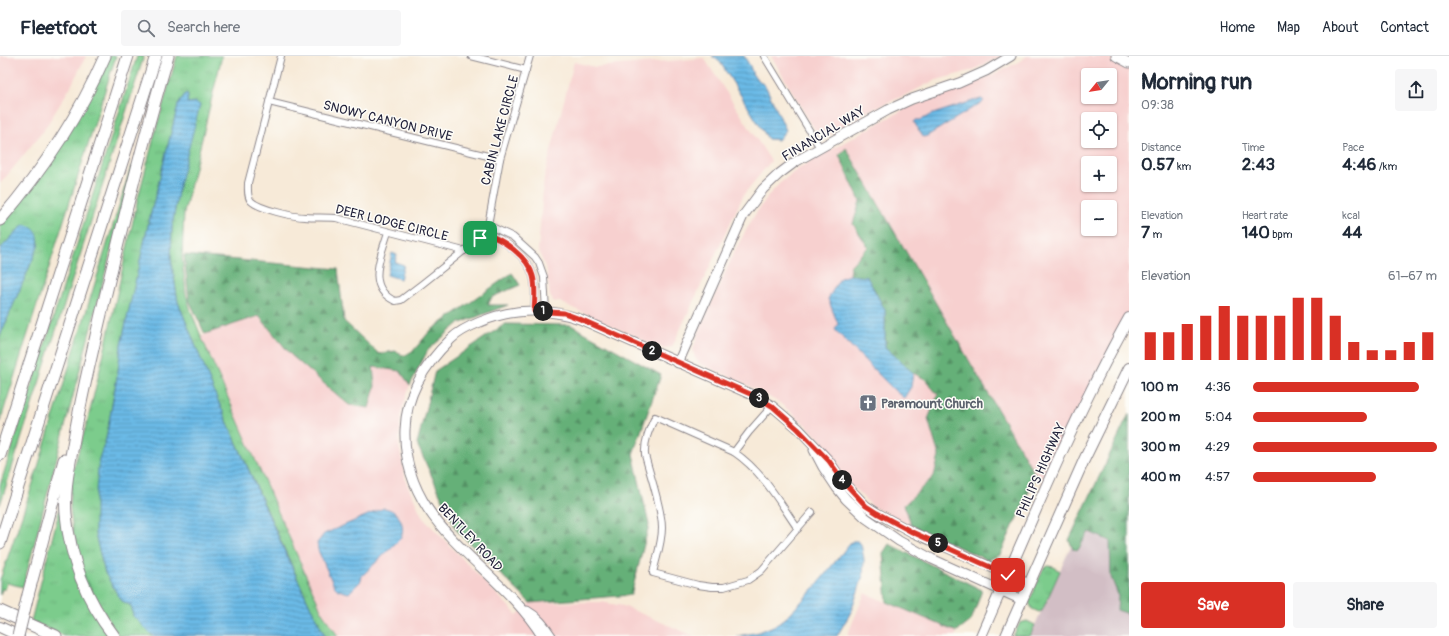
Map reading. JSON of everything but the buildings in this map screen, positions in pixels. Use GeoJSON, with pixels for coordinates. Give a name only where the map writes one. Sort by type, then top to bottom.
{"type":"FeatureCollection","features":[{"type":"Feature","properties":{"kind":"highway"},"geometry":{"type":"LineString","coordinates":[[0,220],[40,170],[64,134],[87,94],[105,56]]}},
{"type":"Feature","properties":{"kind":"highway"},"geometry":{"type":"LineString","coordinates":[[0,455],[128,56]]}},
{"type":"Feature","properties":{"kind":"highway"},"geometry":{"type":"LineString","coordinates":[[0,543],[156,56]]}},
{"type":"Feature","properties":{"kind":"highway"},"geometry":{"type":"LineString","coordinates":[[114,636],[86,592],[78,571],[68,530],[66,512],[68,472],[80,405],[108,283],[151,112],[168,56]]}},
{"type":"Feature","properties":{"kind":"highway"},"geometry":{"type":"LineString","coordinates":[[18,636],[56,486],[80,405]]}},
{"type":"Feature","properties":{"kind":"highway"},"geometry":{"type":"LineString","coordinates":[[0,611],[56,636]]}},
{"type":"Feature","properties":{"kind":"main road","name":"PHILIPS HIGHWAY"},"geometry":{"type":"LineString","coordinates":[[981,636],[1063,451],[1126,330],[1129,318]]}},
{"type":"Feature","properties":{"kind":"main road"},"geometry":{"type":"LineString","coordinates":[[1006,636],[1084,460],[1129,368]]}},
{"type":"Feature","properties":{"kind":"main road"},"geometry":{"type":"LineString","coordinates":[[0,627],[18,636]]}},
{"type":"Feature","properties":{"kind":"street","name":"DEER LODGE CIRCLE"},"geometry":{"type":"LineString","coordinates":[[281,56],[248,183],[250,200],[258,206],[287,214],[304,218],[322,216],[336,218],[464,251]]}},
{"type":"Feature","properties":{"kind":"street"},"geometry":{"type":"LineString","coordinates":[[471,56],[526,70]]}},
{"type":"Feature","properties":{"kind":"street","name":"CABIN LAKE CIRCLE"},"geometry":{"type":"LineString","coordinates":[[388,232],[377,273],[377,283],[388,298],[395,302],[401,300],[484,234],[488,225],[500,159],[530,56]]}},
{"type":"Feature","properties":{"kind":"street"},"geometry":{"type":"LineString","coordinates":[[764,56],[820,148]]}},
{"type":"Feature","properties":{"kind":"street","name":"FINANCIAL WAY"},"geometry":{"type":"LineString","coordinates":[[678,363],[743,216],[763,189],[795,162],[888,110],[912,99],[986,71],[1012,56]]}},
{"type":"Feature","properties":{"kind":"street"},"geometry":{"type":"LineString","coordinates":[[1116,56],[1129,63]]}},
{"type":"Feature","properties":{"kind":"street","name":"SNOWY CANYON DRIVE"},"geometry":{"type":"LineString","coordinates":[[270,102],[500,159]]}},
{"type":"Feature","properties":{"kind":"street"},"geometry":{"type":"LineString","coordinates":[[488,225],[513,236],[535,257],[544,277],[546,311]]}},
{"type":"Feature","properties":{"kind":"street"},"geometry":{"type":"LineString","coordinates":[[484,234],[496,237],[508,245],[517,253],[531,270],[535,292],[534,311]]}},
{"type":"Feature","properties":{"kind":"street","name":"BENTLEY ROAD"},"geometry":{"type":"LineString","coordinates":[[542,636],[522,608],[441,528],[425,506],[417,491],[408,467],[405,452],[405,422],[410,401],[414,387],[427,365],[456,335],[470,326],[503,314],[525,310],[564,313],[757,397],[772,406],[798,429],[829,461],[855,496],[866,506],[912,532],[1029,584]]}},
{"type":"Feature","properties":{"kind":"street"},"geometry":{"type":"LineString","coordinates":[[734,452],[772,406]]}},
{"type":"Feature","properties":{"kind":"street"},"geometry":{"type":"LineString","coordinates":[[798,529],[756,469],[734,452],[655,417],[645,439],[644,447],[662,526],[662,535],[653,574],[698,585],[724,587],[738,584],[748,580],[761,571],[798,529],[812,512]]}},
{"type":"Feature","properties":{"kind":"street","name":"BENTLEY ROAD"},"geometry":{"type":"LineString","coordinates":[[810,441],[823,467],[837,488],[866,518],[899,541],[932,559],[1022,600]]}},
{"type":"Feature","properties":{"kind":"street","name":"BENTLEY ROAD"},"geometry":{"type":"LineString","coordinates":[[522,608],[534,615],[551,636]]}},
{"type":"Feature","properties":{"kind":"shaded area"},"geometry":{"type":"Polygon","coordinates":[[[0,56],[86,56],[71,86],[44,130],[0,184],[0,56]]]}},
{"type":"Feature","properties":{"kind":"shaded area"},"geometry":{"type":"Polygon","coordinates":[[[771,56],[1001,56],[973,70],[933,81],[910,93],[866,112],[832,134],[825,135],[815,130],[771,56]]]}},
{"type":"Feature","properties":{"kind":"shaded area"},"geometry":{"type":"Polygon","coordinates":[[[1027,56],[1106,56],[1129,70],[1129,313],[1040,483],[846,148],[839,155],[860,201],[853,224],[868,247],[850,266],[849,275],[840,278],[838,324],[835,329],[895,391],[904,398],[911,387],[913,373],[925,379],[938,395],[928,419],[939,456],[934,475],[904,505],[912,526],[873,507],[848,482],[819,438],[780,403],[738,380],[700,364],[695,358],[693,350],[698,334],[734,252],[754,216],[768,196],[780,183],[799,168],[906,108],[969,86],[1017,63],[1027,56]]]}},
{"type":"Feature","properties":{"kind":"shaded area"},"geometry":{"type":"Polygon","coordinates":[[[704,58],[771,161],[744,194],[672,347],[664,348],[656,346],[560,302],[554,302],[550,296],[547,271],[538,250],[544,178],[574,62],[595,67],[704,58]]]}},
{"type":"Feature","properties":{"kind":"shaded area"},"geometry":{"type":"Polygon","coordinates":[[[259,316],[291,355],[349,405],[369,408],[375,386],[373,367],[400,371],[410,385],[401,413],[399,445],[406,482],[423,518],[517,615],[530,603],[601,602],[623,606],[694,636],[338,636],[322,612],[201,336],[259,316]]]}},
{"type":"Feature","properties":{"kind":"shaded area"},"geometry":{"type":"Polygon","coordinates":[[[1129,431],[1129,636],[1030,636],[1077,533],[1129,431]]]}},
{"type":"Feature","properties":{"kind":"shaded area"},"geometry":{"type":"Polygon","coordinates":[[[865,593],[957,632],[955,636],[847,636],[865,593]]]}},
{"type":"Feature","properties":{"kind":"green space"},"geometry":{"type":"Polygon","coordinates":[[[109,56],[116,56],[0,422],[0,336],[38,247],[39,240],[23,225],[0,249],[0,225],[109,56]]]}},
{"type":"Feature","properties":{"kind":"green space"},"geometry":{"type":"Polygon","coordinates":[[[137,56],[144,56],[0,505],[0,485],[137,56]]]}},
{"type":"Feature","properties":{"kind":"green space"},"geometry":{"type":"Polygon","coordinates":[[[177,56],[222,56],[184,213],[182,256],[186,294],[201,336],[322,612],[338,636],[325,636],[310,606],[215,394],[178,302],[171,259],[172,227],[179,186],[188,104],[188,95],[185,94],[178,105],[149,221],[121,345],[106,439],[99,459],[95,534],[105,573],[121,600],[131,606],[133,616],[153,636],[119,636],[111,625],[85,577],[73,531],[70,508],[72,473],[88,419],[106,344],[138,198],[177,56]]]}},
{"type":"Feature","properties":{"kind":"green space"},"geometry":{"type":"Polygon","coordinates":[[[846,148],[1036,476],[1000,555],[987,560],[912,526],[904,505],[934,476],[939,456],[928,419],[938,395],[925,379],[913,373],[885,347],[885,310],[867,277],[849,275],[850,266],[868,247],[853,224],[860,201],[839,155],[846,148]]]}},
{"type":"Feature","properties":{"kind":"green space"},"geometry":{"type":"Polygon","coordinates":[[[131,167],[133,167],[23,587],[7,583],[5,589],[2,589],[0,595],[0,580],[32,486],[131,167]]]}},
{"type":"Feature","properties":{"kind":"green space"},"geometry":{"type":"Polygon","coordinates":[[[184,255],[338,269],[344,321],[379,354],[395,351],[404,356],[414,350],[430,331],[512,273],[520,285],[492,297],[488,305],[508,305],[458,324],[428,350],[410,385],[400,371],[373,367],[375,386],[369,408],[349,405],[291,355],[259,316],[205,334],[189,300],[184,255]]]}},
{"type":"Feature","properties":{"kind":"green space"},"geometry":{"type":"Polygon","coordinates":[[[505,324],[571,325],[661,375],[633,454],[649,525],[631,595],[530,603],[457,531],[417,444],[435,371],[505,324]]]}},
{"type":"Feature","properties":{"kind":"green space"},"geometry":{"type":"Polygon","coordinates":[[[1129,414],[1129,614],[1117,610],[1118,595],[1111,577],[1110,541],[1089,532],[1078,550],[1073,549],[1069,540],[1129,414]]]}},
{"type":"Feature","properties":{"kind":"green space"},"geometry":{"type":"Polygon","coordinates":[[[64,492],[65,532],[111,636],[64,636],[31,621],[64,492]]]}},
{"type":"Feature","properties":{"kind":"green space"},"geometry":{"type":"Polygon","coordinates":[[[889,544],[982,590],[971,621],[957,632],[887,602],[883,553],[889,544]]]}},
{"type":"Feature","properties":{"kind":"green space"},"geometry":{"type":"Polygon","coordinates":[[[1048,566],[1054,567],[1060,571],[1042,611],[1039,612],[1032,609],[1029,602],[1043,569],[1048,566]]]}},
{"type":"Feature","properties":{"kind":"green space"},"geometry":{"type":"Polygon","coordinates":[[[1027,621],[1035,625],[1030,636],[1013,636],[1020,623],[1027,621]]]}},
{"type":"Feature","properties":{"kind":"water"},"geometry":{"type":"Polygon","coordinates":[[[712,56],[744,56],[753,75],[766,87],[786,130],[778,140],[768,139],[720,62],[712,56]]]}},
{"type":"Feature","properties":{"kind":"water"},"geometry":{"type":"Polygon","coordinates":[[[187,93],[187,103],[195,102],[200,105],[179,186],[172,227],[171,259],[178,302],[215,394],[285,552],[325,636],[153,636],[133,616],[131,606],[121,600],[105,573],[95,534],[95,502],[99,459],[106,439],[121,345],[149,221],[178,105],[187,93]]]}},
{"type":"Feature","properties":{"kind":"water"},"geometry":{"type":"Polygon","coordinates":[[[982,99],[984,101],[927,136],[923,137],[914,122],[930,115],[982,99]]]}},
{"type":"Feature","properties":{"kind":"water"},"geometry":{"type":"Polygon","coordinates":[[[23,225],[27,225],[36,231],[38,234],[38,247],[0,336],[0,249],[23,225]]]}},
{"type":"Feature","properties":{"kind":"water"},"geometry":{"type":"Polygon","coordinates":[[[392,253],[397,255],[395,262],[404,265],[400,279],[387,275],[392,253]]]}},
{"type":"Feature","properties":{"kind":"water"},"geometry":{"type":"Polygon","coordinates":[[[849,275],[867,277],[885,310],[885,347],[913,373],[911,387],[904,398],[895,391],[835,329],[838,324],[828,299],[840,278],[849,275]]]}},
{"type":"Feature","properties":{"kind":"water"},"geometry":{"type":"Polygon","coordinates":[[[384,508],[394,512],[400,519],[403,528],[401,538],[362,576],[361,581],[349,593],[338,590],[334,586],[318,550],[317,543],[324,534],[384,508]]]}},
{"type":"Feature","properties":{"kind":"water"},"geometry":{"type":"Polygon","coordinates":[[[853,541],[857,541],[861,544],[864,559],[863,576],[851,612],[837,636],[737,636],[759,632],[778,624],[788,616],[815,587],[853,541]]]}},
{"type":"Feature","properties":{"kind":"place","name":"Paramount Church"},"geometry":{"type":"Point","coordinates":[868,403]}},
{"type":"Feature","properties":{"kind":"route"},"geometry":{"type":"LineString","coordinates":[[480,238],[484,234],[501,240],[517,253],[531,270],[535,292],[534,311],[564,313],[580,319],[757,397],[772,406],[798,429],[829,461],[855,496],[866,506],[893,523],[1008,575]]}}]}
